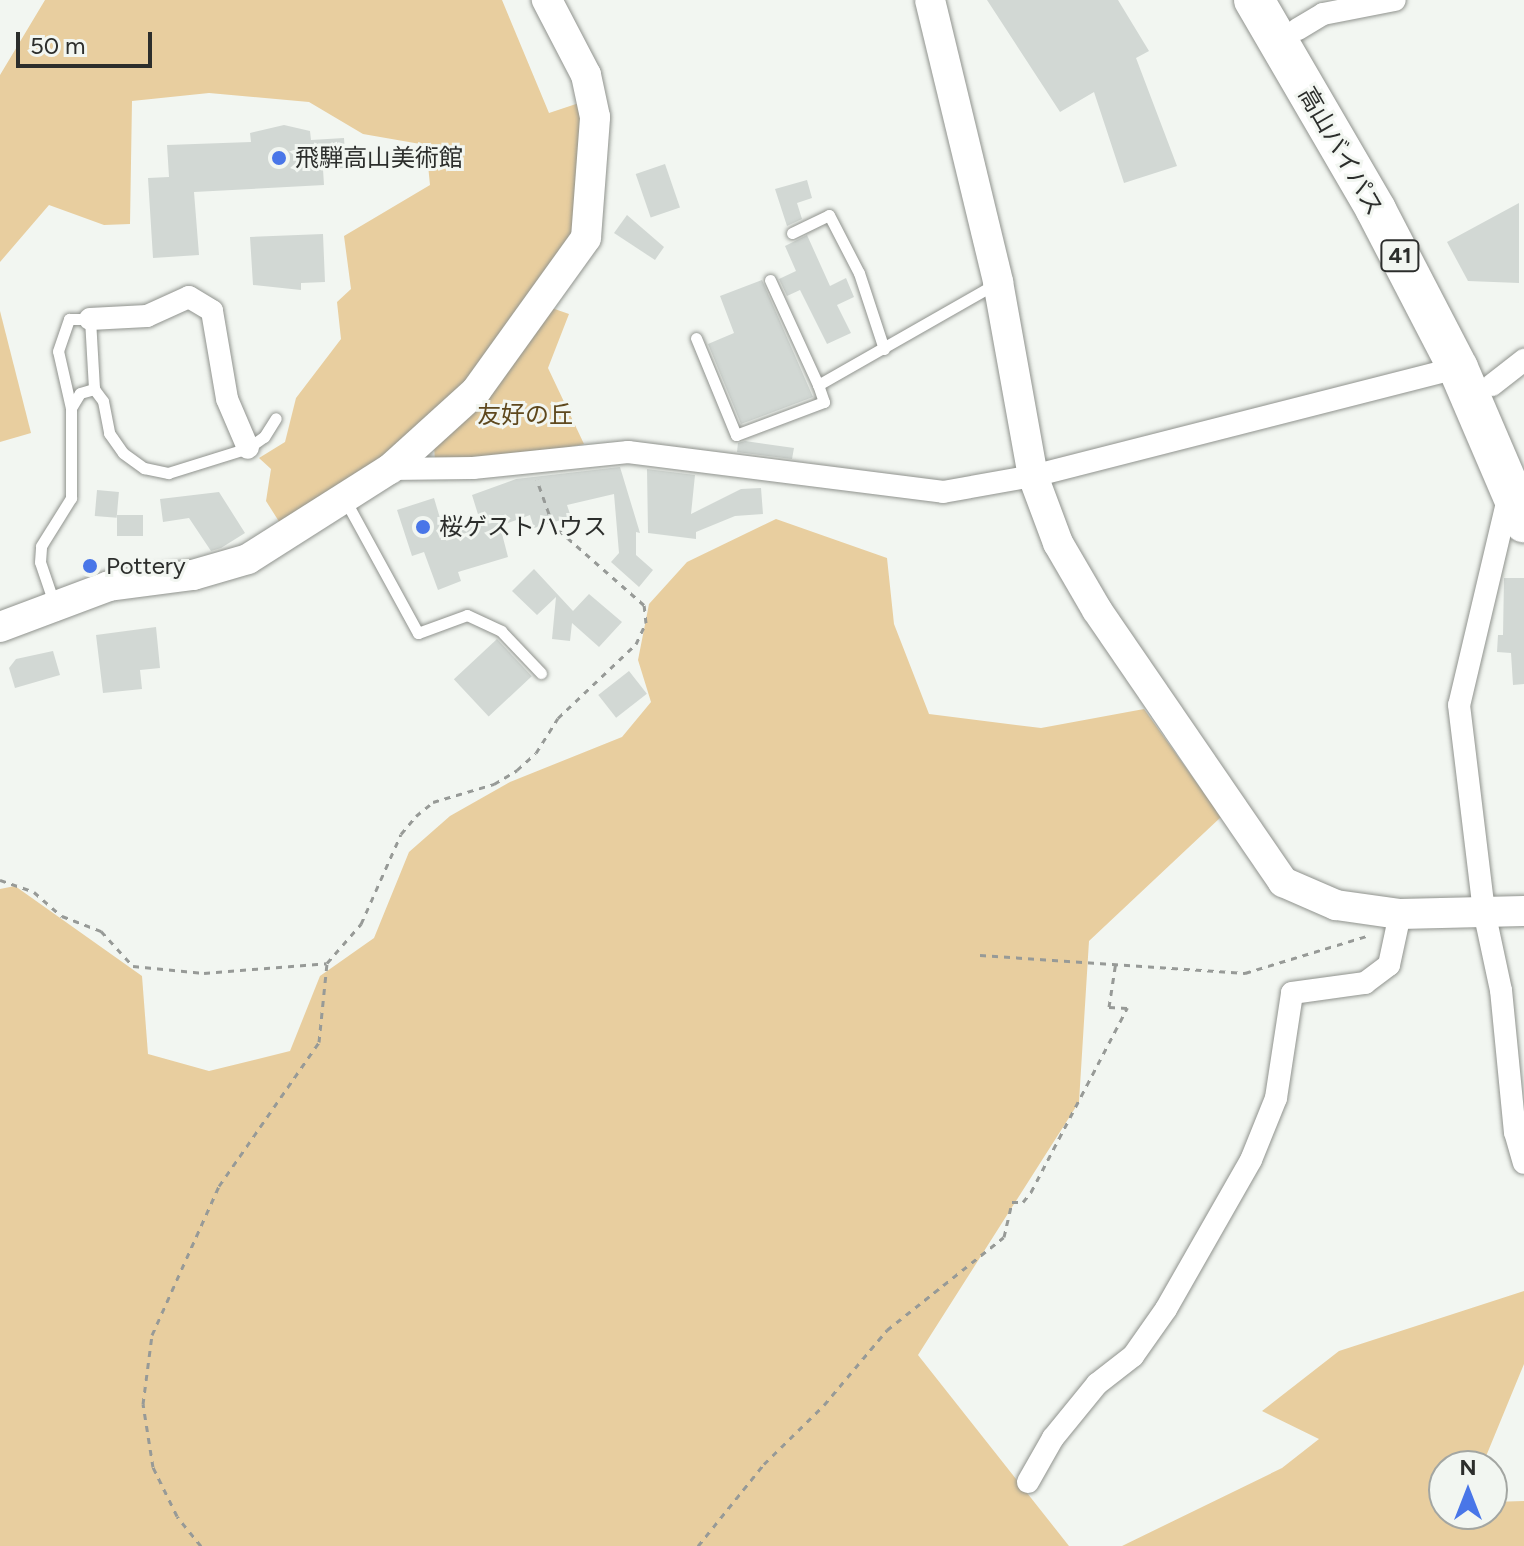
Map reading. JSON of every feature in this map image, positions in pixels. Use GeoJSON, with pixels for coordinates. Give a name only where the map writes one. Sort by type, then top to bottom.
{"type":"FeatureCollection","features":[{"type":"Feature","properties":{"kind":"highway","name":"高山バイパス"},"geometry":{"type":"LineString","coordinates":[[1254,0],[1475,377]]}},
{"type":"Feature","properties":{"kind":"highway","name":"高山バイパス"},"geometry":{"type":"LineString","coordinates":[[1290,14],[1397,199],[1521,488]]}},
{"type":"Feature","properties":{"kind":"street"},"geometry":{"type":"LineString","coordinates":[[0,627],[109,586],[193,575],[248,559],[390,469],[476,391],[586,238],[595,117],[586,75],[547,0]]}},
{"type":"Feature","properties":{"kind":"street"},"geometry":{"type":"LineString","coordinates":[[930,0],[998,282],[1033,476],[1058,543],[1097,610],[1283,882],[1336,905],[1399,921],[1484,911],[1524,911]]}},
{"type":"Feature","properties":{"kind":"street"},"geometry":{"type":"LineString","coordinates":[[1290,14],[1323,14],[1395,0]]}},
{"type":"Feature","properties":{"kind":"street"},"geometry":{"type":"LineString","coordinates":[[90,319],[147,316],[189,297],[212,311],[227,399],[248,448]]}},
{"type":"Feature","properties":{"kind":"street"},"geometry":{"type":"LineString","coordinates":[[390,469],[531,463],[572,454],[628,452],[943,492],[1033,476],[1475,377],[1524,360]]}},
{"type":"Feature","properties":{"kind":"street"},"geometry":{"type":"LineString","coordinates":[[1521,488],[1490,556],[1459,705],[1484,911],[1501,990],[1515,1132],[1524,1163]]}},
{"type":"Feature","properties":{"kind":"street"},"geometry":{"type":"LineString","coordinates":[[1028,1482],[1053,1438],[1097,1384],[1133,1356],[1166,1309],[1251,1160],[1276,1098],[1292,993],[1365,983],[1389,965],[1399,921]]}},
{"type":"Feature","properties":{"kind":"lane"},"geometry":{"type":"LineString","coordinates":[[792,233],[829,215],[859,273],[884,349]]}},
{"type":"Feature","properties":{"kind":"lane"},"geometry":{"type":"LineString","coordinates":[[696,338],[736,435],[824,402],[770,280]]}},
{"type":"Feature","properties":{"kind":"lane"},"geometry":{"type":"LineString","coordinates":[[818,385],[998,282]]}},
{"type":"Feature","properties":{"kind":"lane"},"geometry":{"type":"LineString","coordinates":[[55,607],[40,562],[41,546],[71,498],[71,408],[58,351],[69,319],[90,319],[94,389],[103,401],[109,433],[123,453],[144,468],[168,473],[194,468],[248,448],[264,437],[276,418]]}},
{"type":"Feature","properties":{"kind":"lane"},"geometry":{"type":"LineString","coordinates":[[71,408],[80,393],[94,389]]}},
{"type":"Feature","properties":{"kind":"lane"},"geometry":{"type":"LineString","coordinates":[[343,498],[418,633],[467,615],[501,631],[541,673]]}},
{"type":"Feature","properties":{"kind":"path"},"geometry":{"type":"LineString","coordinates":[[201,1546],[177,1516],[153,1467],[143,1404],[152,1335],[219,1186],[319,1042],[327,963],[361,924],[401,834],[433,802],[494,784],[517,770],[536,753],[558,718],[636,644],[646,623],[644,605],[553,525],[531,463]]}},
{"type":"Feature","properties":{"kind":"path"},"geometry":{"type":"LineString","coordinates":[[0,880],[34,892],[62,916],[101,931],[133,966],[204,973],[327,963]]}},
{"type":"Feature","properties":{"kind":"path"},"geometry":{"type":"LineString","coordinates":[[980,955],[1116,961],[1245,973],[1399,921]]}},
{"type":"Feature","properties":{"kind":"path"},"geometry":{"type":"LineString","coordinates":[[698,1546],[764,1464],[824,1405],[887,1330],[1004,1237],[1012,1202],[1023,1202],[1031,1192],[1127,1008],[1109,1007],[1116,961]]}},
{"type":"Feature","properties":{"kind":"green space"},"geometry":{"type":"Polygon","coordinates":[[[45,0],[502,0],[549,113],[582,102],[576,234],[470,378],[381,459],[285,531],[266,501],[271,469],[259,458],[285,442],[296,398],[341,339],[337,302],[351,289],[344,236],[430,185],[426,145],[363,134],[309,102],[209,93],[132,101],[130,224],[104,225],[49,205],[0,262],[0,75],[45,0]]]}},
{"type":"Feature","properties":{"kind":"green space","name":"友好の丘"},"geometry":{"type":"Polygon","coordinates":[[[549,307],[569,314],[548,368],[584,444],[523,457],[435,461],[434,446],[549,307]]]}},
{"type":"Feature","properties":{"kind":"green space"},"geometry":{"type":"Polygon","coordinates":[[[0,311],[31,433],[0,442],[0,311]]]}},
{"type":"Feature","properties":{"kind":"green space"},"geometry":{"type":"Polygon","coordinates":[[[776,519],[887,558],[894,624],[929,714],[1041,728],[1144,709],[1221,817],[1089,941],[1079,1102],[918,1355],[1069,1546],[0,1546],[0,889],[15,886],[142,976],[148,1054],[209,1071],[290,1051],[320,976],[374,938],[409,852],[450,816],[510,782],[622,737],[651,702],[638,660],[649,604],[687,562],[776,519]]]}},
{"type":"Feature","properties":{"kind":"green space"},"geometry":{"type":"Polygon","coordinates":[[[1524,1291],[1524,1364],[1489,1450],[1428,1450],[1428,1530],[1508,1530],[1508,1502],[1524,1501],[1524,1546],[1122,1546],[1282,1468],[1319,1439],[1262,1411],[1339,1351],[1524,1291]]]}},
{"type":"Feature","properties":{"kind":"building"},"geometry":{"type":"Polygon","coordinates":[[[987,0],[1118,0],[1149,51],[1136,58],[1177,166],[1124,183],[1094,92],[1060,112],[987,0]]]}},
{"type":"Feature","properties":{"kind":"building"},"geometry":{"type":"Polygon","coordinates":[[[284,125],[310,131],[311,140],[344,138],[346,168],[323,169],[324,185],[194,192],[199,255],[153,258],[148,178],[169,177],[167,145],[251,142],[250,133],[284,125]]]}},
{"type":"Feature","properties":{"kind":"building"},"geometry":{"type":"Polygon","coordinates":[[[665,164],[680,207],[651,218],[636,174],[665,164]]]}},
{"type":"Feature","properties":{"kind":"building"},"geometry":{"type":"Polygon","coordinates":[[[807,180],[812,198],[797,203],[802,219],[787,226],[775,189],[807,180]]]}},
{"type":"Feature","properties":{"kind":"building"},"geometry":{"type":"Polygon","coordinates":[[[1519,203],[1519,283],[1468,281],[1447,242],[1519,203]]]}},
{"type":"Feature","properties":{"kind":"building"},"geometry":{"type":"Polygon","coordinates":[[[627,215],[664,247],[655,260],[614,233],[627,215]]]}},
{"type":"Feature","properties":{"kind":"building"},"geometry":{"type":"Polygon","coordinates":[[[323,234],[325,282],[301,283],[301,290],[253,285],[250,237],[323,234]]]}},
{"type":"Feature","properties":{"kind":"building"},"geometry":{"type":"Polygon","coordinates":[[[807,235],[830,286],[846,278],[854,297],[837,305],[851,333],[827,344],[800,290],[787,296],[779,279],[796,271],[785,246],[807,235]]]}},
{"type":"Feature","properties":{"kind":"building"},"geometry":{"type":"Polygon","coordinates":[[[762,280],[813,397],[741,424],[708,344],[734,333],[720,296],[762,280]]]}},
{"type":"Feature","properties":{"kind":"building"},"geometry":{"type":"Polygon","coordinates":[[[745,441],[794,448],[792,459],[737,452],[738,443],[745,441]]]}},
{"type":"Feature","properties":{"kind":"building"},"geometry":{"type":"Polygon","coordinates":[[[620,467],[640,533],[636,532],[636,555],[653,570],[639,587],[611,562],[619,553],[614,494],[567,505],[571,517],[534,528],[530,515],[500,526],[508,557],[458,572],[461,581],[438,590],[424,552],[412,556],[397,510],[434,498],[445,535],[481,524],[472,495],[516,479],[620,467]]]}},
{"type":"Feature","properties":{"kind":"building"},"geometry":{"type":"Polygon","coordinates":[[[647,469],[695,475],[691,514],[741,489],[761,488],[763,514],[735,516],[696,532],[696,539],[648,533],[647,469]]]}},
{"type":"Feature","properties":{"kind":"building"},"geometry":{"type":"Polygon","coordinates":[[[97,490],[119,492],[117,518],[95,516],[97,490]]]}},
{"type":"Feature","properties":{"kind":"building"},"geometry":{"type":"Polygon","coordinates":[[[219,492],[245,533],[221,548],[211,551],[189,518],[163,522],[160,499],[219,492]]]}},
{"type":"Feature","properties":{"kind":"building"},"geometry":{"type":"Polygon","coordinates":[[[117,515],[143,515],[143,536],[117,536],[117,515]]]}},
{"type":"Feature","properties":{"kind":"building"},"geometry":{"type":"Polygon","coordinates":[[[534,569],[573,611],[589,594],[622,622],[599,647],[572,623],[570,641],[552,639],[556,597],[537,615],[512,591],[534,569]]]}},
{"type":"Feature","properties":{"kind":"building"},"geometry":{"type":"Polygon","coordinates":[[[1504,578],[1524,578],[1524,684],[1513,685],[1511,653],[1497,652],[1498,635],[1503,635],[1504,578]]]}},
{"type":"Feature","properties":{"kind":"building"},"geometry":{"type":"Polygon","coordinates":[[[156,627],[160,668],[140,670],[142,689],[103,693],[96,635],[156,627]]]}},
{"type":"Feature","properties":{"kind":"building"},"geometry":{"type":"Polygon","coordinates":[[[497,639],[532,676],[489,717],[454,679],[497,639]]]}},
{"type":"Feature","properties":{"kind":"building"},"geometry":{"type":"Polygon","coordinates":[[[53,651],[60,675],[15,688],[9,668],[16,659],[53,651]]]}},
{"type":"Feature","properties":{"kind":"building"},"geometry":{"type":"Polygon","coordinates":[[[629,671],[647,694],[616,718],[598,695],[629,671]]]}},
{"type":"Feature","properties":{"kind":"place","name":"飛騨高山美術館"},"geometry":{"type":"Point","coordinates":[279,158]}},
{"type":"Feature","properties":{"kind":"place","name":"桜ゲストハウス"},"geometry":{"type":"Point","coordinates":[423,527]}},
{"type":"Feature","properties":{"kind":"place","name":"Pottery"},"geometry":{"type":"Point","coordinates":[90,566]}}]}
